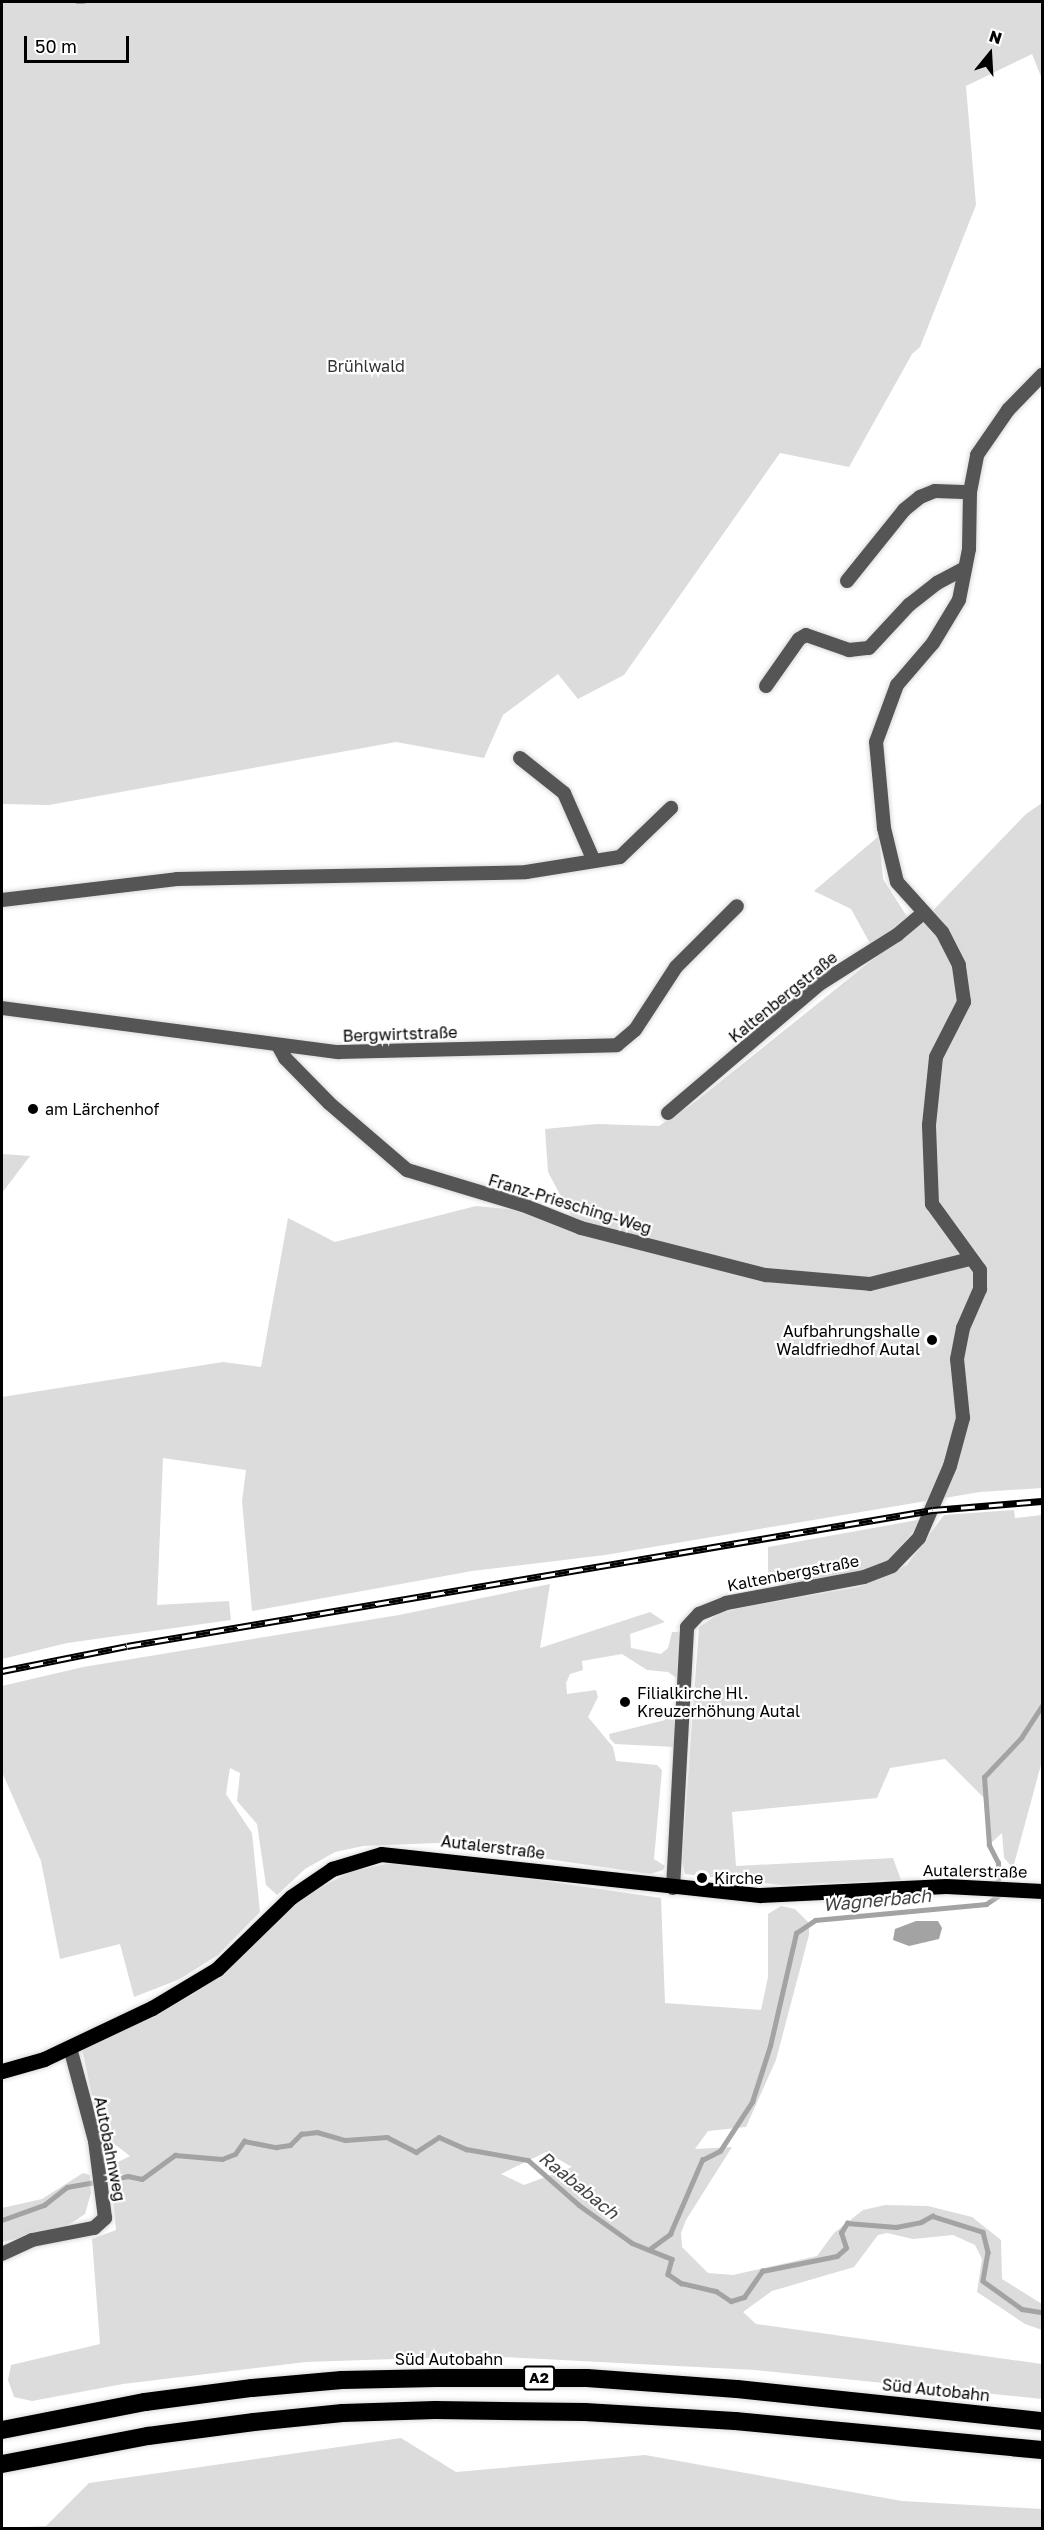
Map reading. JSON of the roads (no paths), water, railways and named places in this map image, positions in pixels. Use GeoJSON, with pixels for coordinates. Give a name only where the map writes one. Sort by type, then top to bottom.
{"type":"FeatureCollection","features":[{"type":"Feature","properties":{"kind":"highway","name":"Süd Autobahn"},"geometry":{"type":"LineString","coordinates":[[2,2430],[37,2421],[252,2388],[342,2380],[435,2378],[587,2379],[738,2389],[1042,2421]]}},
{"type":"Feature","properties":{"kind":"highway","name":"A2"},"geometry":{"type":"LineString","coordinates":[[2,2464],[45,2454],[254,2422],[343,2413],[435,2410],[585,2412],[735,2421],[1042,2450]]}},
{"type":"Feature","properties":{"kind":"main road","name":"Autalerstraße"},"geometry":{"type":"LineString","coordinates":[[2,2071],[70,2048],[152,2008],[216,1969],[291,1897],[332,1869],[381,1854],[459,1860],[674,1888],[760,1895],[986,1886],[1042,1891]]}},
{"type":"Feature","properties":{"kind":"street","name":"Kaltenbergstraße"},"geometry":{"type":"LineString","coordinates":[[674,1888],[687,1627],[699,1614],[726,1602],[864,1577],[892,1566],[919,1538],[951,1466],[963,1418],[957,1359],[963,1328],[980,1289],[980,1270],[970,1260],[932,1204],[929,1125],[936,1058],[964,1002],[959,965],[942,932],[922,914],[897,882],[884,828],[876,742],[897,685],[952,616],[965,568],[974,463],[986,440],[1008,410],[1042,375]]}},
{"type":"Feature","properties":{"kind":"street"},"geometry":{"type":"LineString","coordinates":[[847,581],[904,510],[920,497],[935,491],[970,492]]}},
{"type":"Feature","properties":{"kind":"street"},"geometry":{"type":"LineString","coordinates":[[766,686],[799,639],[806,635],[849,650],[869,648],[909,605],[938,583],[965,568]]}},
{"type":"Feature","properties":{"kind":"street"},"geometry":{"type":"LineString","coordinates":[[520,758],[564,793],[594,861]]}},
{"type":"Feature","properties":{"kind":"street"},"geometry":{"type":"LineString","coordinates":[[2,900],[177,879],[526,872],[620,857],[671,808]]}},
{"type":"Feature","properties":{"kind":"street","name":"Bergwirtstraße"},"geometry":{"type":"LineString","coordinates":[[2,1008],[279,1047],[338,1052],[617,1046],[635,1030],[676,967],[737,906]]}},
{"type":"Feature","properties":{"kind":"street","name":"Kaltenbergstraße"},"geometry":{"type":"LineString","coordinates":[[668,1113],[821,983],[897,935],[922,914]]}},
{"type":"Feature","properties":{"kind":"street","name":"Franz-Priesching-Weg"},"geometry":{"type":"LineString","coordinates":[[279,1047],[285,1058],[329,1103],[407,1170],[523,1205],[581,1228],[766,1275],[870,1284],[970,1260]]}},
{"type":"Feature","properties":{"kind":"street","name":"Autobahnweg"},"geometry":{"type":"LineString","coordinates":[[2,2254],[32,2240],[99,2226],[105,2218],[99,2172],[70,2048]]}},
{"type":"Feature","properties":{"kind":"waterway"},"geometry":{"type":"LineString","coordinates":[[77,2],[84,2]]}},
{"type":"Feature","properties":{"kind":"waterway","name":"Wagnerbach"},"geometry":{"type":"LineString","coordinates":[[651,2248],[670,2234],[702,2160],[720,2151],[752,2102],[770,2046],[796,1933],[815,1920],[986,1904],[998,1896],[998,1863],[989,1845],[984,1777],[1021,1738],[1042,1706]]}},
{"type":"Feature","properties":{"kind":"waterway","name":"Raababach"},"geometry":{"type":"LineString","coordinates":[[2,2220],[44,2205],[67,2187],[128,2176],[142,2179],[175,2155],[222,2159],[235,2154],[244,2141],[276,2147],[290,2145],[301,2134],[317,2132],[345,2140],[387,2137],[416,2152],[439,2137],[466,2149],[528,2160],[579,2205],[632,2243],[672,2259],[668,2274],[681,2283],[716,2291],[731,2301],[744,2297],[762,2271],[837,2256],[846,2248],[841,2233],[847,2223],[896,2227],[921,2222],[932,2216],[983,2232],[988,2252],[983,2281],[1022,2309],[1042,2312]]}},
{"type":"Feature","properties":{"kind":"railway"},"geometry":{"type":"LineString","coordinates":[[2,1671],[127,1646],[933,1510],[1042,1501]]}},
{"type":"Feature","properties":{"kind":"place","name":"am Lärchenhof"},"geometry":{"type":"Point","coordinates":[33,1109]}},
{"type":"Feature","properties":{"kind":"place","name":"Aufbahrungshalle Waldfriedhof Autal"},"geometry":{"type":"Point","coordinates":[932,1340]}},
{"type":"Feature","properties":{"kind":"place","name":"Filialkirche Hl. Kreuzerhöhung Autal"},"geometry":{"type":"Point","coordinates":[625,1702]}},
{"type":"Feature","properties":{"kind":"place","name":"Kirche"},"geometry":{"type":"Point","coordinates":[702,1878]}},
{"type":"Feature","properties":{"kind":"park label","name":"Brühlwald"},"geometry":{"type":"Point","coordinates":[366,366]}}]}
